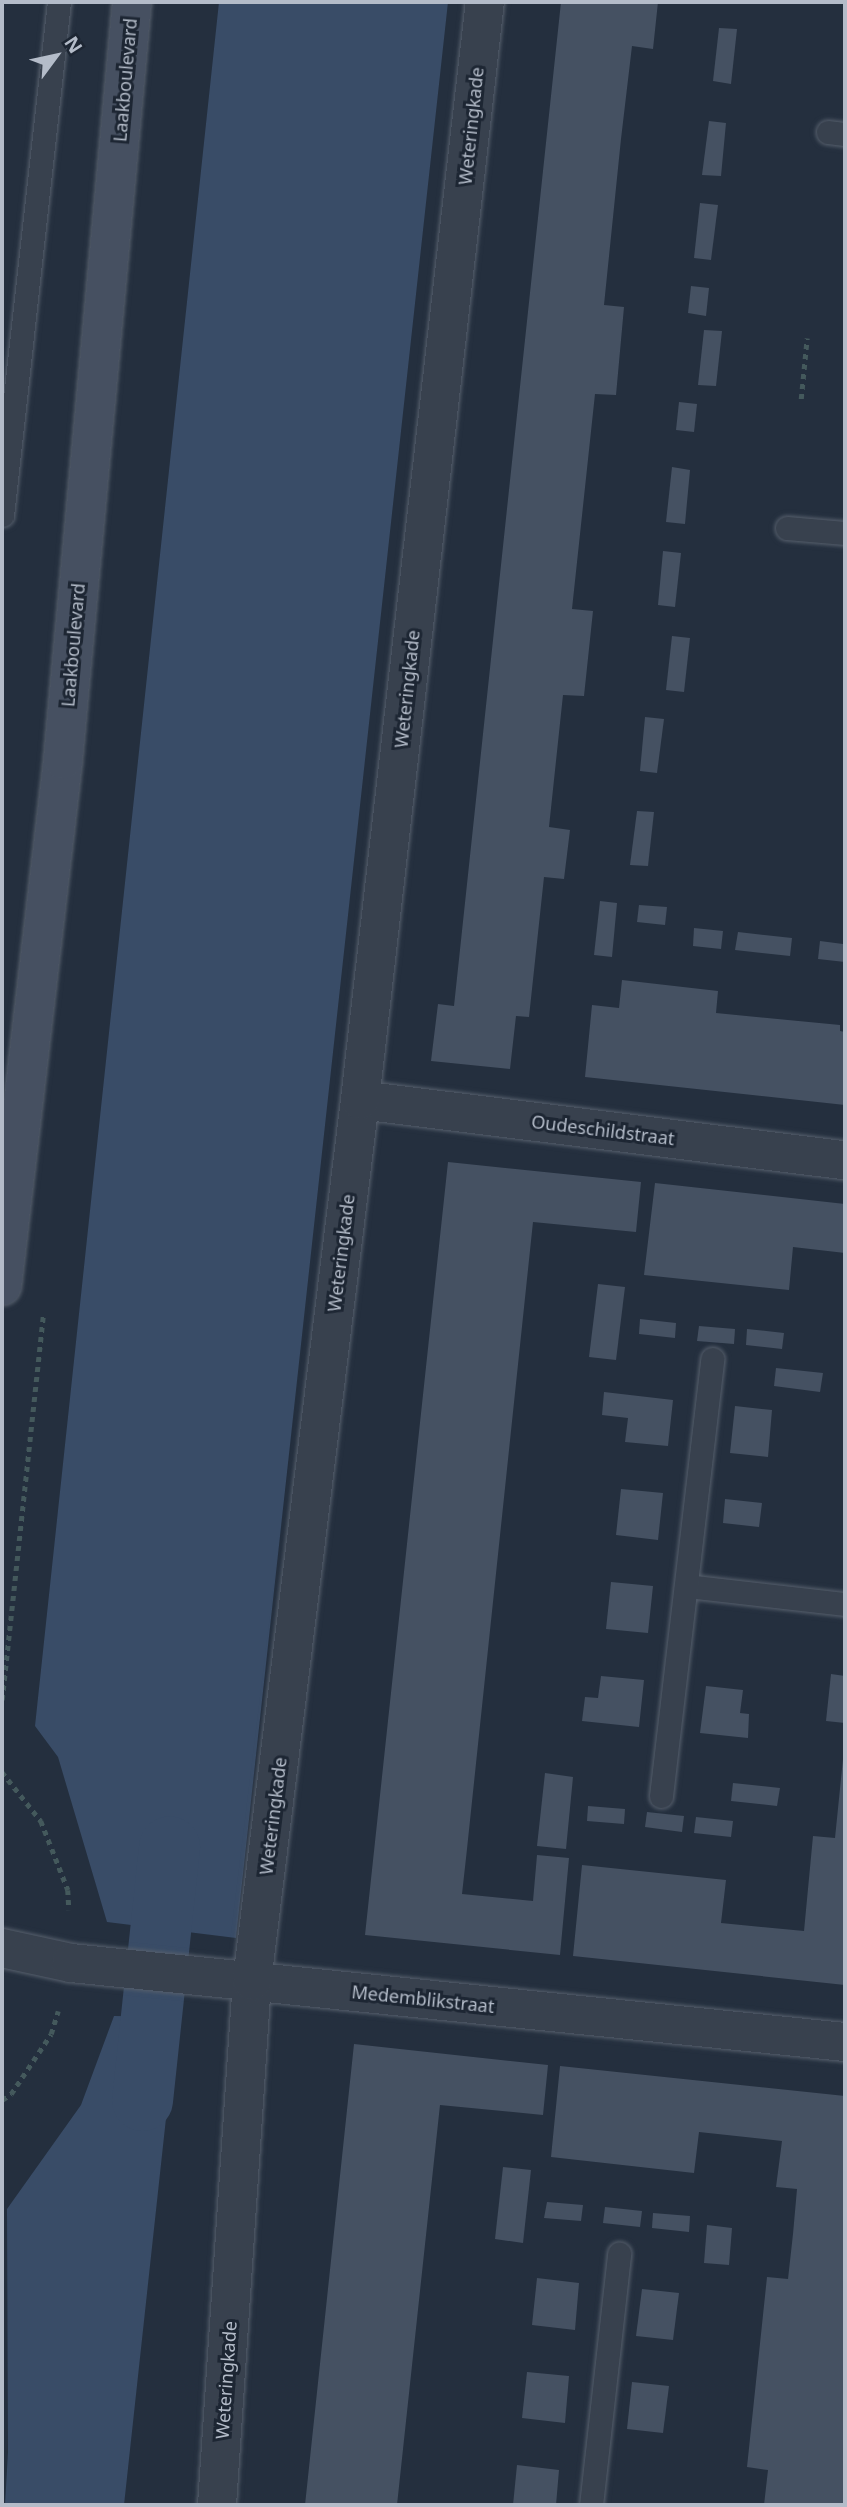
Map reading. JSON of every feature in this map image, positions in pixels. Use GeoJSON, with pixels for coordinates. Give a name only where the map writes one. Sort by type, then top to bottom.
{"type":"FeatureCollection","features":[{"type":"Feature","properties":{"kind":"main road","name":"Laakboulevard"},"geometry":{"type":"LineString","coordinates":[[2,1286],[63,760],[132,2]]}},
{"type":"Feature","properties":{"kind":"street","name":"Weteringkade"},"geometry":{"type":"LineString","coordinates":[[217,2505],[252,1981],[360,1100],[485,2]]}},
{"type":"Feature","properties":{"kind":"street","name":"Oudeschildstraat"},"geometry":{"type":"LineString","coordinates":[[360,1100],[845,1160]]}},
{"type":"Feature","properties":{"kind":"street","name":"Medemblikstraat"},"geometry":{"type":"LineString","coordinates":[[2,1948],[71,1963],[845,2042]]}},
{"type":"Feature","properties":{"kind":"lane"},"geometry":{"type":"LineString","coordinates":[[2,515],[59,2]]}},
{"type":"Feature","properties":{"kind":"lane"},"geometry":{"type":"LineString","coordinates":[[787,528],[845,533]]}},
{"type":"Feature","properties":{"kind":"lane"},"geometry":{"type":"LineString","coordinates":[[662,1796],[712,1359]]}},
{"type":"Feature","properties":{"kind":"lane"},"geometry":{"type":"LineString","coordinates":[[686,1586],[845,1604]]}},
{"type":"Feature","properties":{"kind":"lane"},"geometry":{"type":"LineString","coordinates":[[591,2505],[619,2254]]}},
{"type":"Feature","properties":{"kind":"path"},"geometry":{"type":"LineString","coordinates":[[801,399],[807,338]]}},
{"type":"Feature","properties":{"kind":"path"},"geometry":{"type":"LineString","coordinates":[[2,1772],[41,1821],[68,1890],[71,1963],[51,2034],[10,2094],[2,2100]]}},
{"type":"Feature","properties":{"kind":"water"},"geometry":{"type":"Polygon","coordinates":[[[219,2],[448,2],[236,1938],[107,1922],[58,1757],[35,1726],[219,2]]]}},
{"type":"Feature","properties":{"kind":"water"},"geometry":{"type":"Polygon","coordinates":[[[114,2016],[177,2017],[124,2505],[5,2505],[8,2452],[7,2209],[81,2105],[114,2016]]]}},
{"type":"Feature","properties":{"kind":"building"},"geometry":{"type":"Polygon","coordinates":[[[561,2],[658,2],[653,49],[632,46],[621,139],[604,305],[624,307],[616,395],[595,394],[572,609],[593,611],[584,696],[563,695],[549,827],[570,830],[564,879],[544,877],[529,1017],[516,1016],[510,1069],[431,1061],[438,1004],[454,1006],[561,2]]]}},
{"type":"Feature","properties":{"kind":"building"},"geometry":{"type":"Polygon","coordinates":[[[719,28],[737,29],[731,84],[713,81],[719,28]]]}},
{"type":"Feature","properties":{"kind":"building"},"geometry":{"type":"Polygon","coordinates":[[[709,121],[726,123],[721,176],[702,175],[709,121]]]}},
{"type":"Feature","properties":{"kind":"building"},"geometry":{"type":"Polygon","coordinates":[[[700,203],[718,205],[711,260],[694,258],[700,203]]]}},
{"type":"Feature","properties":{"kind":"building"},"geometry":{"type":"Polygon","coordinates":[[[691,286],[709,288],[706,316],[688,313],[691,286]]]}},
{"type":"Feature","properties":{"kind":"building"},"geometry":{"type":"Polygon","coordinates":[[[704,330],[722,331],[716,386],[698,385],[704,330]]]}},
{"type":"Feature","properties":{"kind":"building"},"geometry":{"type":"Polygon","coordinates":[[[679,402],[697,404],[694,432],[676,430],[679,402]]]}},
{"type":"Feature","properties":{"kind":"building"},"geometry":{"type":"Polygon","coordinates":[[[672,467],[690,470],[685,524],[666,522],[672,467]]]}},
{"type":"Feature","properties":{"kind":"building"},"geometry":{"type":"Polygon","coordinates":[[[663,551],[681,553],[675,607],[658,605],[663,551]]]}},
{"type":"Feature","properties":{"kind":"building"},"geometry":{"type":"Polygon","coordinates":[[[672,636],[690,638],[684,692],[666,690],[672,636]]]}},
{"type":"Feature","properties":{"kind":"building"},"geometry":{"type":"Polygon","coordinates":[[[645,717],[664,719],[657,773],[640,771],[645,717]]]}},
{"type":"Feature","properties":{"kind":"building"},"geometry":{"type":"Polygon","coordinates":[[[637,811],[654,812],[648,866],[630,865],[637,811]]]}},
{"type":"Feature","properties":{"kind":"building"},"geometry":{"type":"Polygon","coordinates":[[[600,901],[617,903],[612,957],[594,955],[600,901]]]}},
{"type":"Feature","properties":{"kind":"building"},"geometry":{"type":"Polygon","coordinates":[[[639,905],[667,907],[665,925],[637,922],[639,905]]]}},
{"type":"Feature","properties":{"kind":"building"},"geometry":{"type":"Polygon","coordinates":[[[694,928],[723,931],[721,949],[693,946],[694,928]]]}},
{"type":"Feature","properties":{"kind":"building"},"geometry":{"type":"Polygon","coordinates":[[[738,932],[792,938],[790,956],[735,950],[738,932]]]}},
{"type":"Feature","properties":{"kind":"building"},"geometry":{"type":"Polygon","coordinates":[[[820,941],[843,944],[845,962],[818,959],[820,941]]]}},
{"type":"Feature","properties":{"kind":"building"},"geometry":{"type":"Polygon","coordinates":[[[622,980],[718,991],[716,1013],[840,1025],[840,1031],[845,1032],[845,1105],[585,1077],[592,1005],[619,1008],[622,980]]]}},
{"type":"Feature","properties":{"kind":"building"},"geometry":{"type":"Polygon","coordinates":[[[448,1162],[641,1182],[636,1232],[533,1222],[462,1894],[533,1901],[537,1855],[569,1858],[560,1955],[365,1935],[448,1162]]]}},
{"type":"Feature","properties":{"kind":"building"},"geometry":{"type":"Polygon","coordinates":[[[655,1183],[845,1204],[845,1253],[793,1247],[789,1290],[644,1275],[655,1183]]]}},
{"type":"Feature","properties":{"kind":"building"},"geometry":{"type":"Polygon","coordinates":[[[598,1284],[625,1287],[616,1360],[589,1357],[598,1284]]]}},
{"type":"Feature","properties":{"kind":"building"},"geometry":{"type":"Polygon","coordinates":[[[640,1319],[676,1323],[675,1338],[639,1334],[640,1319]]]}},
{"type":"Feature","properties":{"kind":"building"},"geometry":{"type":"Polygon","coordinates":[[[699,1326],[735,1329],[734,1344],[697,1341],[699,1326]]]}},
{"type":"Feature","properties":{"kind":"building"},"geometry":{"type":"Polygon","coordinates":[[[747,1329],[784,1333],[782,1349],[746,1345],[747,1329]]]}},
{"type":"Feature","properties":{"kind":"building"},"geometry":{"type":"Polygon","coordinates":[[[776,1368],[823,1373],[820,1392],[774,1386],[776,1368]]]}},
{"type":"Feature","properties":{"kind":"building"},"geometry":{"type":"Polygon","coordinates":[[[604,1392],[673,1400],[668,1446],[625,1442],[628,1418],[602,1415],[604,1392]]]}},
{"type":"Feature","properties":{"kind":"building"},"geometry":{"type":"Polygon","coordinates":[[[735,1406],[772,1410],[768,1457],[730,1453],[735,1406]]]}},
{"type":"Feature","properties":{"kind":"building"},"geometry":{"type":"Polygon","coordinates":[[[621,1489],[663,1493],[658,1540],[616,1535],[621,1489]]]}},
{"type":"Feature","properties":{"kind":"building"},"geometry":{"type":"Polygon","coordinates":[[[725,1499],[762,1503],[759,1527],[723,1523],[725,1499]]]}},
{"type":"Feature","properties":{"kind":"building"},"geometry":{"type":"Polygon","coordinates":[[[611,1582],[653,1586],[648,1633],[606,1629],[611,1582]]]}},
{"type":"Feature","properties":{"kind":"building"},"geometry":{"type":"Polygon","coordinates":[[[831,1674],[845,1676],[845,1723],[826,1721],[831,1674]]]}},
{"type":"Feature","properties":{"kind":"building"},"geometry":{"type":"Polygon","coordinates":[[[601,1676],[644,1680],[639,1727],[582,1721],[585,1697],[598,1698],[601,1676]]]}},
{"type":"Feature","properties":{"kind":"building"},"geometry":{"type":"Polygon","coordinates":[[[706,1686],[743,1690],[740,1713],[749,1714],[748,1738],[700,1733],[706,1686]]]}},
{"type":"Feature","properties":{"kind":"building"},"geometry":{"type":"Polygon","coordinates":[[[843,1759],[845,1985],[573,1956],[582,1865],[726,1880],[721,1923],[804,1931],[813,1836],[835,1838],[843,1759]]]}},
{"type":"Feature","properties":{"kind":"building"},"geometry":{"type":"Polygon","coordinates":[[[545,1773],[573,1777],[566,1849],[537,1846],[545,1773]]]}},
{"type":"Feature","properties":{"kind":"building"},"geometry":{"type":"Polygon","coordinates":[[[733,1783],[780,1788],[777,1806],[731,1801],[733,1783]]]}},
{"type":"Feature","properties":{"kind":"building"},"geometry":{"type":"Polygon","coordinates":[[[588,1806],[625,1809],[624,1824],[587,1821],[588,1806]]]}},
{"type":"Feature","properties":{"kind":"building"},"geometry":{"type":"Polygon","coordinates":[[[647,1812],[684,1816],[682,1832],[645,1827],[647,1812]]]}},
{"type":"Feature","properties":{"kind":"building"},"geometry":{"type":"Polygon","coordinates":[[[696,1817],[733,1821],[731,1837],[694,1833],[696,1817]]]}},
{"type":"Feature","properties":{"kind":"building"},"geometry":{"type":"Polygon","coordinates":[[[354,2044],[548,2065],[543,2115],[440,2105],[397,2505],[305,2505],[354,2044]]]}},
{"type":"Feature","properties":{"kind":"building"},"geometry":{"type":"Polygon","coordinates":[[[560,2066],[845,2096],[845,2505],[764,2505],[768,2470],[747,2467],[767,2277],[788,2279],[793,2234],[797,2189],[776,2187],[782,2141],[699,2132],[694,2173],[551,2157],[560,2066]]]}},
{"type":"Feature","properties":{"kind":"building"},"geometry":{"type":"Polygon","coordinates":[[[503,2167],[531,2170],[523,2243],[495,2239],[503,2167]]]}},
{"type":"Feature","properties":{"kind":"building"},"geometry":{"type":"Polygon","coordinates":[[[547,2202],[583,2205],[581,2221],[544,2218],[547,2202]]]}},
{"type":"Feature","properties":{"kind":"building"},"geometry":{"type":"Polygon","coordinates":[[[605,2207],[642,2211],[640,2227],[603,2223],[605,2207]]]}},
{"type":"Feature","properties":{"kind":"building"},"geometry":{"type":"Polygon","coordinates":[[[653,2213],[690,2216],[689,2232],[652,2228],[653,2213]]]}},
{"type":"Feature","properties":{"kind":"building"},"geometry":{"type":"Polygon","coordinates":[[[707,2225],[732,2228],[729,2265],[704,2263],[707,2225]]]}},
{"type":"Feature","properties":{"kind":"building"},"geometry":{"type":"Polygon","coordinates":[[[537,2278],[579,2283],[575,2330],[532,2325],[537,2278]]]}},
{"type":"Feature","properties":{"kind":"building"},"geometry":{"type":"Polygon","coordinates":[[[642,2289],[679,2293],[673,2340],[636,2336],[642,2289]]]}},
{"type":"Feature","properties":{"kind":"building"},"geometry":{"type":"Polygon","coordinates":[[[527,2372],[569,2376],[565,2423],[522,2418],[527,2372]]]}},
{"type":"Feature","properties":{"kind":"building"},"geometry":{"type":"Polygon","coordinates":[[[632,2382],[669,2386],[663,2433],[627,2429],[632,2382]]]}},
{"type":"Feature","properties":{"kind":"building"},"geometry":{"type":"Polygon","coordinates":[[[517,2465],[559,2470],[556,2505],[513,2505],[517,2465]]]}},
{"type":"Feature","properties":{"kind":"waterway"},"geometry":{"type":"LineString","coordinates":[[142,2100],[169,1846]]}}]}
